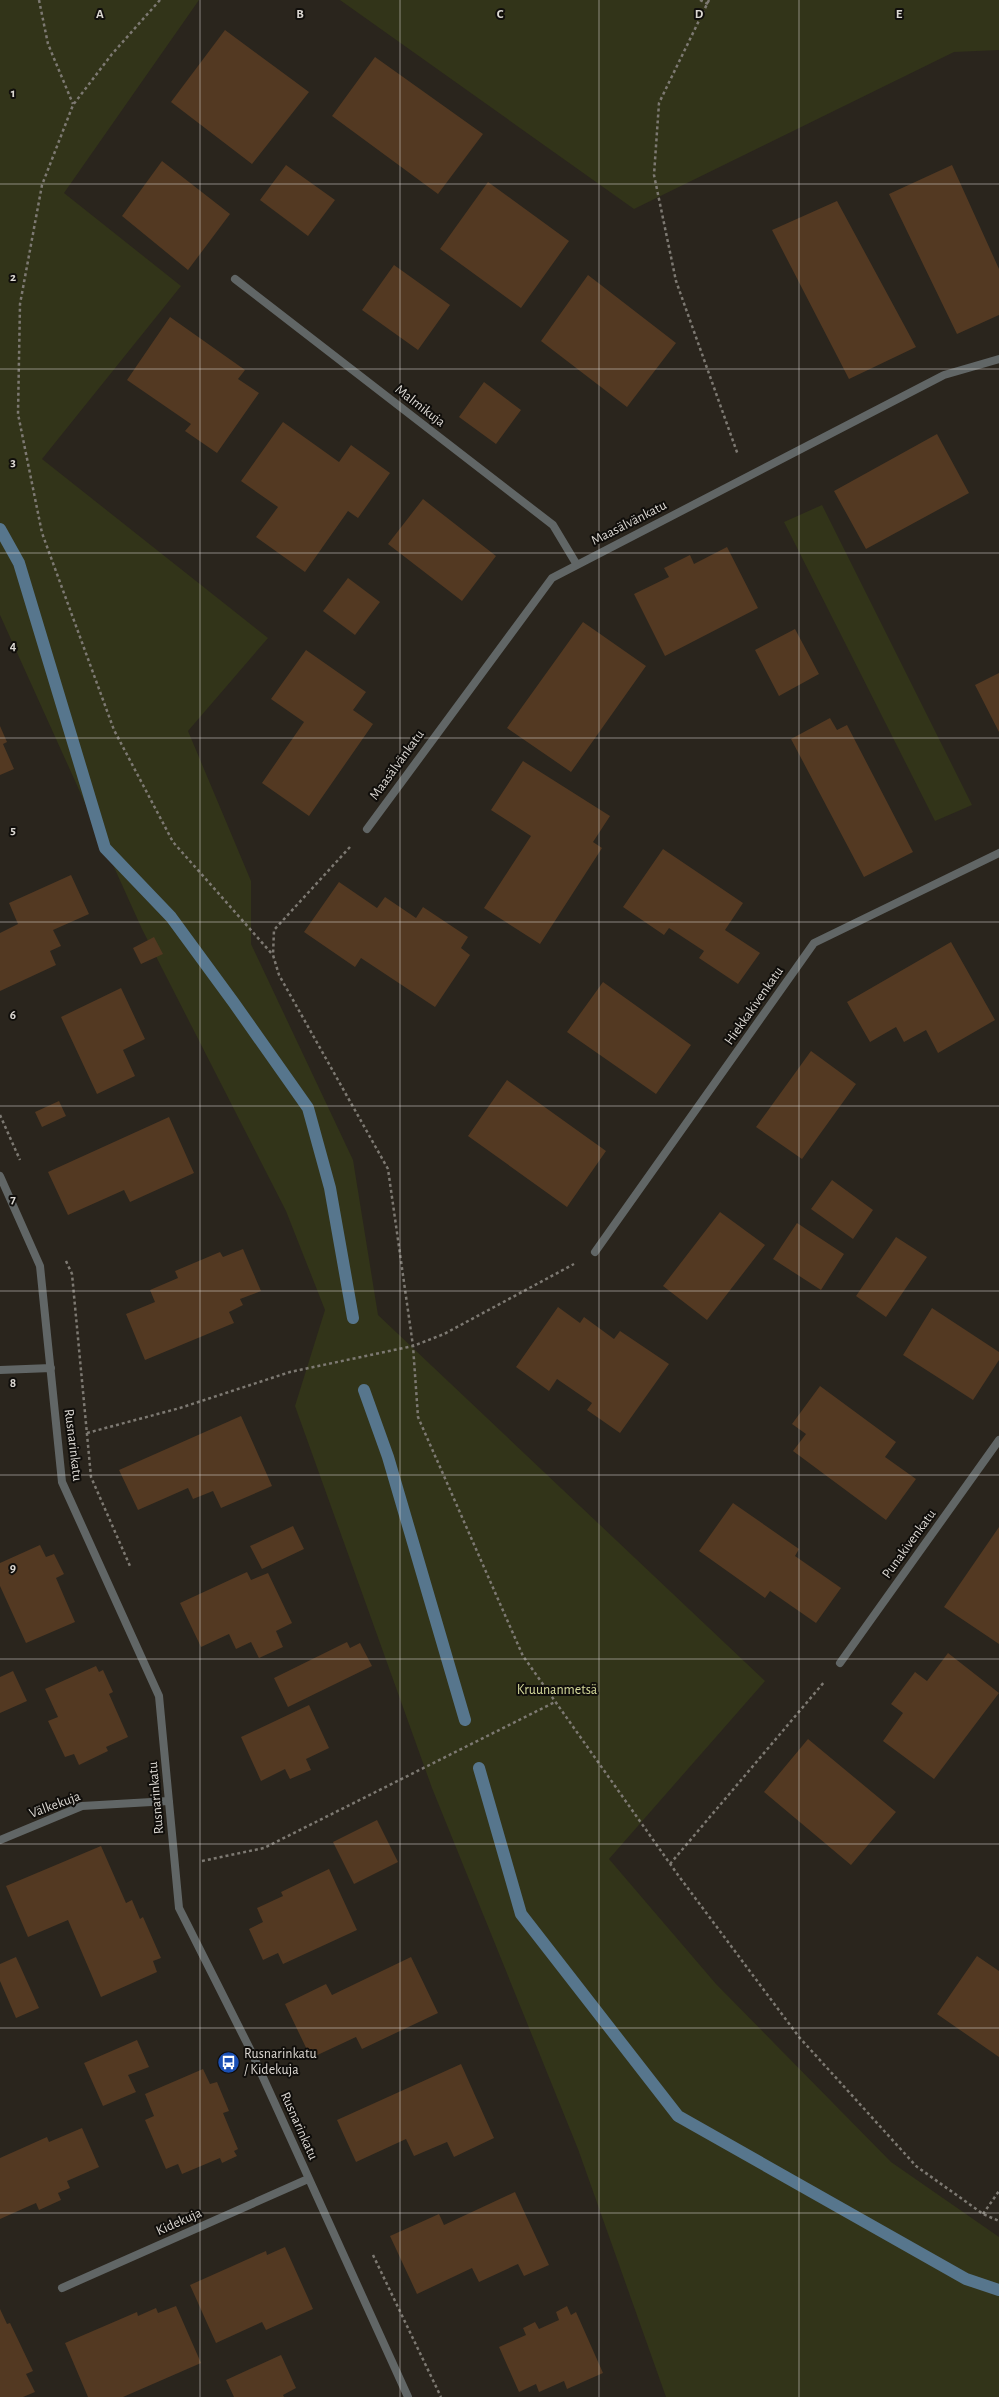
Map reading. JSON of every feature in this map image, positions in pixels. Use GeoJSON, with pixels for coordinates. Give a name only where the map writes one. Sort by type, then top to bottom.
{"type":"FeatureCollection","features":[{"type":"Feature","properties":{"kind":"street","name":"Malmikuja"},"geometry":{"type":"LineString","coordinates":[[235,279],[553,525],[577,565]]}},
{"type":"Feature","properties":{"kind":"street","name":"Maasälvänkatu"},"geometry":{"type":"LineString","coordinates":[[367,829],[552,578],[944,375],[999,359]]}},
{"type":"Feature","properties":{"kind":"street","name":"Hiekkakivenkatu"},"geometry":{"type":"LineString","coordinates":[[595,1252],[814,943],[999,853]]}},
{"type":"Feature","properties":{"kind":"street","name":"Rusnarinkatu"},"geometry":{"type":"LineString","coordinates":[[0,1176],[40,1266],[62,1482],[159,1696],[179,1908],[251,2051],[408,2397]]}},
{"type":"Feature","properties":{"kind":"street"},"geometry":{"type":"LineString","coordinates":[[0,1370],[51,1368]]}},
{"type":"Feature","properties":{"kind":"street","name":"Punakivenkatu"},"geometry":{"type":"LineString","coordinates":[[840,1663],[999,1440]]}},
{"type":"Feature","properties":{"kind":"street","name":"Välkekuja"},"geometry":{"type":"LineString","coordinates":[[0,1840],[82,1806],[169,1801]]}},
{"type":"Feature","properties":{"kind":"street","name":"Kidekuja"},"geometry":{"type":"LineString","coordinates":[[62,2288],[308,2179]]}},
{"type":"Feature","properties":{"kind":"path"},"geometry":{"type":"LineString","coordinates":[[39,0],[48,44],[73,105]]}},
{"type":"Feature","properties":{"kind":"path"},"geometry":{"type":"LineString","coordinates":[[160,0],[112,54],[73,105],[42,185],[20,304],[18,414],[42,533],[114,730],[173,842],[273,955]]}},
{"type":"Feature","properties":{"kind":"path"},"geometry":{"type":"LineString","coordinates":[[700,0],[708,4]]}},
{"type":"Feature","properties":{"kind":"path"},"geometry":{"type":"LineString","coordinates":[[710,0],[659,103],[654,175],[676,281],[746,478]]}},
{"type":"Feature","properties":{"kind":"path"},"geometry":{"type":"LineString","coordinates":[[367,829],[274,930],[273,955],[279,975],[388,1169],[413,1346],[418,1417],[523,1656],[670,1864],[799,2037],[916,2166],[983,2214],[999,2220]]}},
{"type":"Feature","properties":{"kind":"path"},"geometry":{"type":"LineString","coordinates":[[0,1115],[23,1166]]}},
{"type":"Feature","properties":{"kind":"path"},"geometry":{"type":"LineString","coordinates":[[87,1433],[180,1408],[290,1372],[413,1346],[444,1334],[595,1252]]}},
{"type":"Feature","properties":{"kind":"path"},"geometry":{"type":"LineString","coordinates":[[65,1260],[72,1274],[91,1477],[131,1568]]}},
{"type":"Feature","properties":{"kind":"path"},"geometry":{"type":"LineString","coordinates":[[670,1864],[840,1663]]}},
{"type":"Feature","properties":{"kind":"path"},"geometry":{"type":"LineString","coordinates":[[202,1861],[264,1848],[555,1702]]}},
{"type":"Feature","properties":{"kind":"path"},"geometry":{"type":"LineString","coordinates":[[201,1854],[202,1868]]}},
{"type":"Feature","properties":{"kind":"path"},"geometry":{"type":"LineString","coordinates":[[983,2214],[999,2191]]}},
{"type":"Feature","properties":{"kind":"path"},"geometry":{"type":"LineString","coordinates":[[371,2251],[440,2397]]}},
{"type":"Feature","properties":{"kind":"green space","name":"Kruunanmetsä"},"geometry":{"type":"Polygon","coordinates":[[[0,0],[199,0],[64,193],[181,286],[42,459],[268,638],[188,731],[251,881],[251,944],[353,1160],[378,1315],[765,1681],[609,1859],[716,1984],[891,2162],[999,2237],[999,2397],[666,2397],[578,2149],[432,1788],[295,1406],[325,1310],[286,1211],[142,929],[0,615],[0,0]]]}},
{"type":"Feature","properties":{"kind":"green space"},"geometry":{"type":"Polygon","coordinates":[[[340,0],[999,0],[999,50],[954,52],[634,209],[340,0]]]}},
{"type":"Feature","properties":{"kind":"green space"},"geometry":{"type":"Polygon","coordinates":[[[822,505],[972,805],[935,821],[784,522],[822,505]]]}},
{"type":"Feature","properties":{"kind":"building"},"geometry":{"type":"Polygon","coordinates":[[[225,30],[309,92],[252,164],[171,102],[225,30]]]}},
{"type":"Feature","properties":{"kind":"building"},"geometry":{"type":"Polygon","coordinates":[[[375,57],[483,134],[438,194],[332,116],[375,57]]]}},
{"type":"Feature","properties":{"kind":"building"},"geometry":{"type":"Polygon","coordinates":[[[162,161],[230,214],[188,270],[122,216],[162,161]]]}},
{"type":"Feature","properties":{"kind":"building"},"geometry":{"type":"Polygon","coordinates":[[[286,165],[335,200],[308,236],[260,200],[286,165]]]}},
{"type":"Feature","properties":{"kind":"building"},"geometry":{"type":"Polygon","coordinates":[[[952,165],[999,269],[999,315],[957,334],[889,194],[952,165]]]}},
{"type":"Feature","properties":{"kind":"building"},"geometry":{"type":"Polygon","coordinates":[[[488,182],[569,241],[521,308],[440,249],[488,182]]]}},
{"type":"Feature","properties":{"kind":"building"},"geometry":{"type":"Polygon","coordinates":[[[837,201],[916,347],[849,379],[772,230],[837,201]]]}},
{"type":"Feature","properties":{"kind":"building"},"geometry":{"type":"Polygon","coordinates":[[[394,265],[450,305],[418,350],[362,310],[394,265]]]}},
{"type":"Feature","properties":{"kind":"building"},"geometry":{"type":"Polygon","coordinates":[[[588,275],[676,343],[627,407],[541,341],[588,275]]]}},
{"type":"Feature","properties":{"kind":"building"},"geometry":{"type":"Polygon","coordinates":[[[170,317],[245,370],[238,379],[259,393],[217,453],[185,431],[191,424],[127,380],[170,317]]]}},
{"type":"Feature","properties":{"kind":"building"},"geometry":{"type":"Polygon","coordinates":[[[484,382],[521,410],[496,444],[459,417],[484,382]]]}},
{"type":"Feature","properties":{"kind":"building"},"geometry":{"type":"Polygon","coordinates":[[[283,422],[339,462],[351,445],[390,473],[358,518],[348,511],[305,572],[256,537],[278,507],[241,481],[283,422]]]}},
{"type":"Feature","properties":{"kind":"building"},"geometry":{"type":"Polygon","coordinates":[[[937,434],[969,493],[866,549],[834,491],[937,434]]]}},
{"type":"Feature","properties":{"kind":"building"},"geometry":{"type":"Polygon","coordinates":[[[423,499],[496,556],[462,601],[388,544],[423,499]]]}},
{"type":"Feature","properties":{"kind":"building"},"geometry":{"type":"Polygon","coordinates":[[[727,547],[758,608],[665,656],[634,594],[669,577],[664,568],[690,555],[694,564],[727,547]]]}},
{"type":"Feature","properties":{"kind":"building"},"geometry":{"type":"Polygon","coordinates":[[[348,578],[380,602],[355,635],[323,611],[348,578]]]}},
{"type":"Feature","properties":{"kind":"building"},"geometry":{"type":"Polygon","coordinates":[[[583,622],[646,666],[571,772],[507,728],[583,622]]]}},
{"type":"Feature","properties":{"kind":"building"},"geometry":{"type":"Polygon","coordinates":[[[795,629],[819,674],[779,696],[755,650],[795,629]]]}},
{"type":"Feature","properties":{"kind":"building"},"geometry":{"type":"Polygon","coordinates":[[[306,650],[366,692],[353,710],[373,724],[309,816],[262,783],[304,722],[271,699],[306,650]]]}},
{"type":"Feature","properties":{"kind":"building"},"geometry":{"type":"Polygon","coordinates":[[[999,673],[999,732],[975,685],[999,673]]]}},
{"type":"Feature","properties":{"kind":"building"},"geometry":{"type":"Polygon","coordinates":[[[830,718],[837,730],[847,725],[913,852],[864,877],[791,739],[830,718]]]}},
{"type":"Feature","properties":{"kind":"building"},"geometry":{"type":"Polygon","coordinates":[[[0,726],[7,742],[3,744],[14,769],[0,775],[0,726]]]}},
{"type":"Feature","properties":{"kind":"building"},"geometry":{"type":"Polygon","coordinates":[[[523,761],[610,816],[593,842],[602,848],[540,944],[484,908],[531,836],[491,810],[523,761]]]}},
{"type":"Feature","properties":{"kind":"building"},"geometry":{"type":"Polygon","coordinates":[[[663,849],[743,903],[725,930],[760,953],[738,984],[699,958],[704,951],[669,928],[664,935],[623,907],[663,849]]]}},
{"type":"Feature","properties":{"kind":"building"},"geometry":{"type":"Polygon","coordinates":[[[71,875],[89,914],[53,930],[61,946],[50,951],[56,965],[0,991],[0,933],[18,924],[9,903],[71,875]]]}},
{"type":"Feature","properties":{"kind":"building"},"geometry":{"type":"Polygon","coordinates":[[[339,882],[377,908],[385,897],[416,918],[423,907],[468,937],[461,948],[470,955],[435,1007],[361,958],[355,967],[304,932],[339,882]]]}},
{"type":"Feature","properties":{"kind":"building"},"geometry":{"type":"Polygon","coordinates":[[[154,937],[163,954],[141,964],[133,948],[154,937]]]}},
{"type":"Feature","properties":{"kind":"building"},"geometry":{"type":"Polygon","coordinates":[[[951,942],[995,1020],[938,1053],[926,1030],[904,1042],[896,1027],[870,1042],[847,1002],[951,942]]]}},
{"type":"Feature","properties":{"kind":"building"},"geometry":{"type":"Polygon","coordinates":[[[603,982],[691,1045],[656,1094],[567,1032],[603,982]]]}},
{"type":"Feature","properties":{"kind":"building"},"geometry":{"type":"Polygon","coordinates":[[[121,988],[145,1039],[123,1050],[135,1076],[97,1094],[61,1017],[121,988]]]}},
{"type":"Feature","properties":{"kind":"building"},"geometry":{"type":"Polygon","coordinates":[[[811,1051],[856,1084],[802,1159],[756,1127],[811,1051]]]}},
{"type":"Feature","properties":{"kind":"building"},"geometry":{"type":"Polygon","coordinates":[[[507,1080],[606,1151],[567,1207],[468,1136],[507,1080]]]}},
{"type":"Feature","properties":{"kind":"building"},"geometry":{"type":"Polygon","coordinates":[[[59,1101],[66,1116],[42,1127],[35,1112],[59,1101]]]}},
{"type":"Feature","properties":{"kind":"building"},"geometry":{"type":"Polygon","coordinates":[[[169,1117],[194,1173],[130,1202],[124,1190],[68,1215],[48,1172],[169,1117]]]}},
{"type":"Feature","properties":{"kind":"building"},"geometry":{"type":"Polygon","coordinates":[[[832,1180],[873,1210],[853,1239],[811,1209],[832,1180]]]}},
{"type":"Feature","properties":{"kind":"building"},"geometry":{"type":"Polygon","coordinates":[[[720,1212],[765,1245],[707,1320],[663,1286],[720,1212]]]}},
{"type":"Feature","properties":{"kind":"building"},"geometry":{"type":"Polygon","coordinates":[[[797,1223],[844,1254],[821,1290],[773,1259],[797,1223]]]}},
{"type":"Feature","properties":{"kind":"building"},"geometry":{"type":"Polygon","coordinates":[[[896,1237],[927,1257],[886,1317],[856,1296],[896,1237]]]}},
{"type":"Feature","properties":{"kind":"building"},"geometry":{"type":"Polygon","coordinates":[[[243,1249],[261,1291],[240,1299],[243,1305],[229,1312],[234,1323],[145,1360],[126,1314],[155,1302],[150,1290],[178,1278],[175,1271],[220,1252],[223,1257],[243,1249]]]}},
{"type":"Feature","properties":{"kind":"building"},"geometry":{"type":"Polygon","coordinates":[[[558,1307],[580,1323],[584,1317],[614,1339],[620,1331],[669,1364],[620,1433],[587,1410],[592,1403],[557,1379],[549,1391],[516,1367],[558,1307]]]}},
{"type":"Feature","properties":{"kind":"building"},"geometry":{"type":"Polygon","coordinates":[[[932,1308],[999,1352],[999,1360],[973,1400],[903,1355],[932,1308]]]}},
{"type":"Feature","properties":{"kind":"building"},"geometry":{"type":"Polygon","coordinates":[[[820,1386],[896,1442],[885,1457],[916,1479],[886,1520],[793,1451],[806,1434],[792,1424],[820,1386]]]}},
{"type":"Feature","properties":{"kind":"building"},"geometry":{"type":"Polygon","coordinates":[[[241,1416],[272,1486],[221,1508],[213,1491],[193,1499],[188,1488],[138,1510],[119,1470],[241,1416]]]}},
{"type":"Feature","properties":{"kind":"building"},"geometry":{"type":"Polygon","coordinates":[[[733,1503],[799,1549],[795,1556],[841,1588],[816,1623],[770,1591],[765,1598],[699,1551],[733,1503]]]}},
{"type":"Feature","properties":{"kind":"building"},"geometry":{"type":"Polygon","coordinates":[[[293,1526],[304,1549],[262,1569],[250,1546],[293,1526]]]}},
{"type":"Feature","properties":{"kind":"building"},"geometry":{"type":"Polygon","coordinates":[[[999,1527],[999,1644],[944,1607],[999,1527]]]}},
{"type":"Feature","properties":{"kind":"building"},"geometry":{"type":"Polygon","coordinates":[[[40,1545],[46,1557],[54,1554],[64,1574],[56,1578],[75,1622],[26,1643],[0,1586],[0,1563],[40,1545]]]}},
{"type":"Feature","properties":{"kind":"building"},"geometry":{"type":"Polygon","coordinates":[[[247,1572],[251,1580],[268,1573],[292,1623],[276,1631],[283,1647],[259,1658],[251,1642],[236,1649],[229,1634],[201,1647],[180,1603],[247,1572]]]}},
{"type":"Feature","properties":{"kind":"building"},"geometry":{"type":"Polygon","coordinates":[[[347,1642],[350,1648],[360,1643],[372,1666],[288,1707],[274,1678],[347,1642]]]}},
{"type":"Feature","properties":{"kind":"building"},"geometry":{"type":"Polygon","coordinates":[[[948,1653],[999,1693],[934,1779],[883,1741],[903,1713],[891,1704],[915,1672],[927,1681],[948,1653]]]}},
{"type":"Feature","properties":{"kind":"building"},"geometry":{"type":"Polygon","coordinates":[[[96,1666],[99,1672],[103,1670],[113,1692],[109,1694],[128,1737],[106,1747],[108,1751],[79,1765],[74,1754],[65,1757],[48,1721],[58,1717],[45,1689],[96,1666]]]}},
{"type":"Feature","properties":{"kind":"building"},"geometry":{"type":"Polygon","coordinates":[[[13,1671],[27,1701],[0,1713],[0,1677],[13,1671]]]}},
{"type":"Feature","properties":{"kind":"building"},"geometry":{"type":"Polygon","coordinates":[[[309,1705],[329,1748],[306,1759],[311,1770],[290,1779],[285,1769],[261,1781],[241,1737],[309,1705]]]}},
{"type":"Feature","properties":{"kind":"building"},"geometry":{"type":"Polygon","coordinates":[[[808,1739],[896,1812],[851,1865],[764,1792],[808,1739]]]}},
{"type":"Feature","properties":{"kind":"building"},"geometry":{"type":"Polygon","coordinates":[[[377,1820],[398,1862],[354,1884],[333,1842],[377,1820]]]}},
{"type":"Feature","properties":{"kind":"building"},"geometry":{"type":"Polygon","coordinates":[[[101,1846],[126,1903],[132,1900],[140,1919],[143,1917],[161,1958],[153,1961],[157,1972],[101,1997],[68,1920],[28,1937],[6,1886],[101,1846]]]}},
{"type":"Feature","properties":{"kind":"building"},"geometry":{"type":"Polygon","coordinates":[[[329,1869],[357,1930],[283,1964],[278,1953],[263,1960],[249,1929],[263,1922],[257,1908],[283,1896],[281,1892],[329,1869]]]}},
{"type":"Feature","properties":{"kind":"building"},"geometry":{"type":"Polygon","coordinates":[[[977,1956],[999,1971],[999,2057],[937,2014],[977,1956]]]}},
{"type":"Feature","properties":{"kind":"building"},"geometry":{"type":"Polygon","coordinates":[[[16,1957],[39,2008],[16,2018],[0,1981],[0,1964],[16,1957]]]}},
{"type":"Feature","properties":{"kind":"building"},"geometry":{"type":"Polygon","coordinates":[[[411,1957],[438,2013],[362,2049],[356,2037],[311,2058],[285,2004],[326,1984],[332,1995],[411,1957]]]}},
{"type":"Feature","properties":{"kind":"building"},"geometry":{"type":"Polygon","coordinates":[[[137,2040],[149,2067],[128,2075],[136,2092],[103,2106],[84,2063],[137,2040]]]}},
{"type":"Feature","properties":{"kind":"building"},"geometry":{"type":"Polygon","coordinates":[[[461,2064],[494,2138],[454,2157],[447,2142],[414,2156],[406,2139],[356,2162],[337,2120],[461,2064]]]}},
{"type":"Feature","properties":{"kind":"building"},"geometry":{"type":"Polygon","coordinates":[[[203,2069],[210,2084],[217,2082],[229,2111],[223,2113],[238,2149],[234,2151],[237,2156],[222,2163],[220,2158],[182,2174],[178,2164],[166,2169],[145,2120],[154,2116],[145,2094],[203,2069]]]}},
{"type":"Feature","properties":{"kind":"building"},"geometry":{"type":"Polygon","coordinates":[[[82,2128],[99,2167],[67,2181],[70,2188],[58,2193],[61,2200],[39,2210],[36,2203],[0,2219],[0,2158],[47,2137],[49,2142],[82,2128]]]}},
{"type":"Feature","properties":{"kind":"building"},"geometry":{"type":"Polygon","coordinates":[[[515,2192],[549,2265],[524,2276],[518,2264],[479,2282],[472,2268],[417,2294],[390,2236],[439,2214],[444,2225],[515,2192]]]}},
{"type":"Feature","properties":{"kind":"building"},"geometry":{"type":"Polygon","coordinates":[[[285,2247],[313,2309],[266,2330],[262,2322],[216,2343],[190,2285],[266,2251],[267,2255],[285,2247]]]}},
{"type":"Feature","properties":{"kind":"building"},"geometry":{"type":"Polygon","coordinates":[[[176,2306],[201,2363],[123,2397],[88,2397],[65,2343],[137,2312],[138,2316],[156,2308],[158,2313],[176,2306]]]}},
{"type":"Feature","properties":{"kind":"building"},"geometry":{"type":"Polygon","coordinates":[[[567,2306],[571,2315],[576,2312],[603,2373],[567,2389],[564,2381],[539,2392],[536,2384],[519,2392],[499,2347],[526,2335],[523,2328],[535,2322],[539,2329],[559,2320],[556,2312],[567,2306]]]}},
{"type":"Feature","properties":{"kind":"building"},"geometry":{"type":"Polygon","coordinates":[[[0,2309],[7,2324],[10,2323],[33,2371],[26,2374],[35,2392],[23,2397],[0,2397],[0,2309]]]}},
{"type":"Feature","properties":{"kind":"building"},"geometry":{"type":"Polygon","coordinates":[[[281,2355],[296,2388],[283,2395],[284,2397],[234,2397],[226,2380],[281,2355]]]}},
{"type":"Feature","properties":{"kind":"waterway"},"geometry":{"type":"LineString","coordinates":[[0,529],[19,563],[105,848],[171,917],[308,1108],[330,1188],[353,1318]]}},
{"type":"Feature","properties":{"kind":"waterway"},"geometry":{"type":"LineString","coordinates":[[364,1390],[388,1457],[465,1720]]}},
{"type":"Feature","properties":{"kind":"waterway"},"geometry":{"type":"LineString","coordinates":[[479,1768],[521,1914],[678,2116],[966,2279],[999,2290]]}},
{"type":"Feature","properties":{"kind":"place","name":"Rusnarinkatu / Kidekuja"},"geometry":{"type":"Point","coordinates":[228,2062]}}]}
